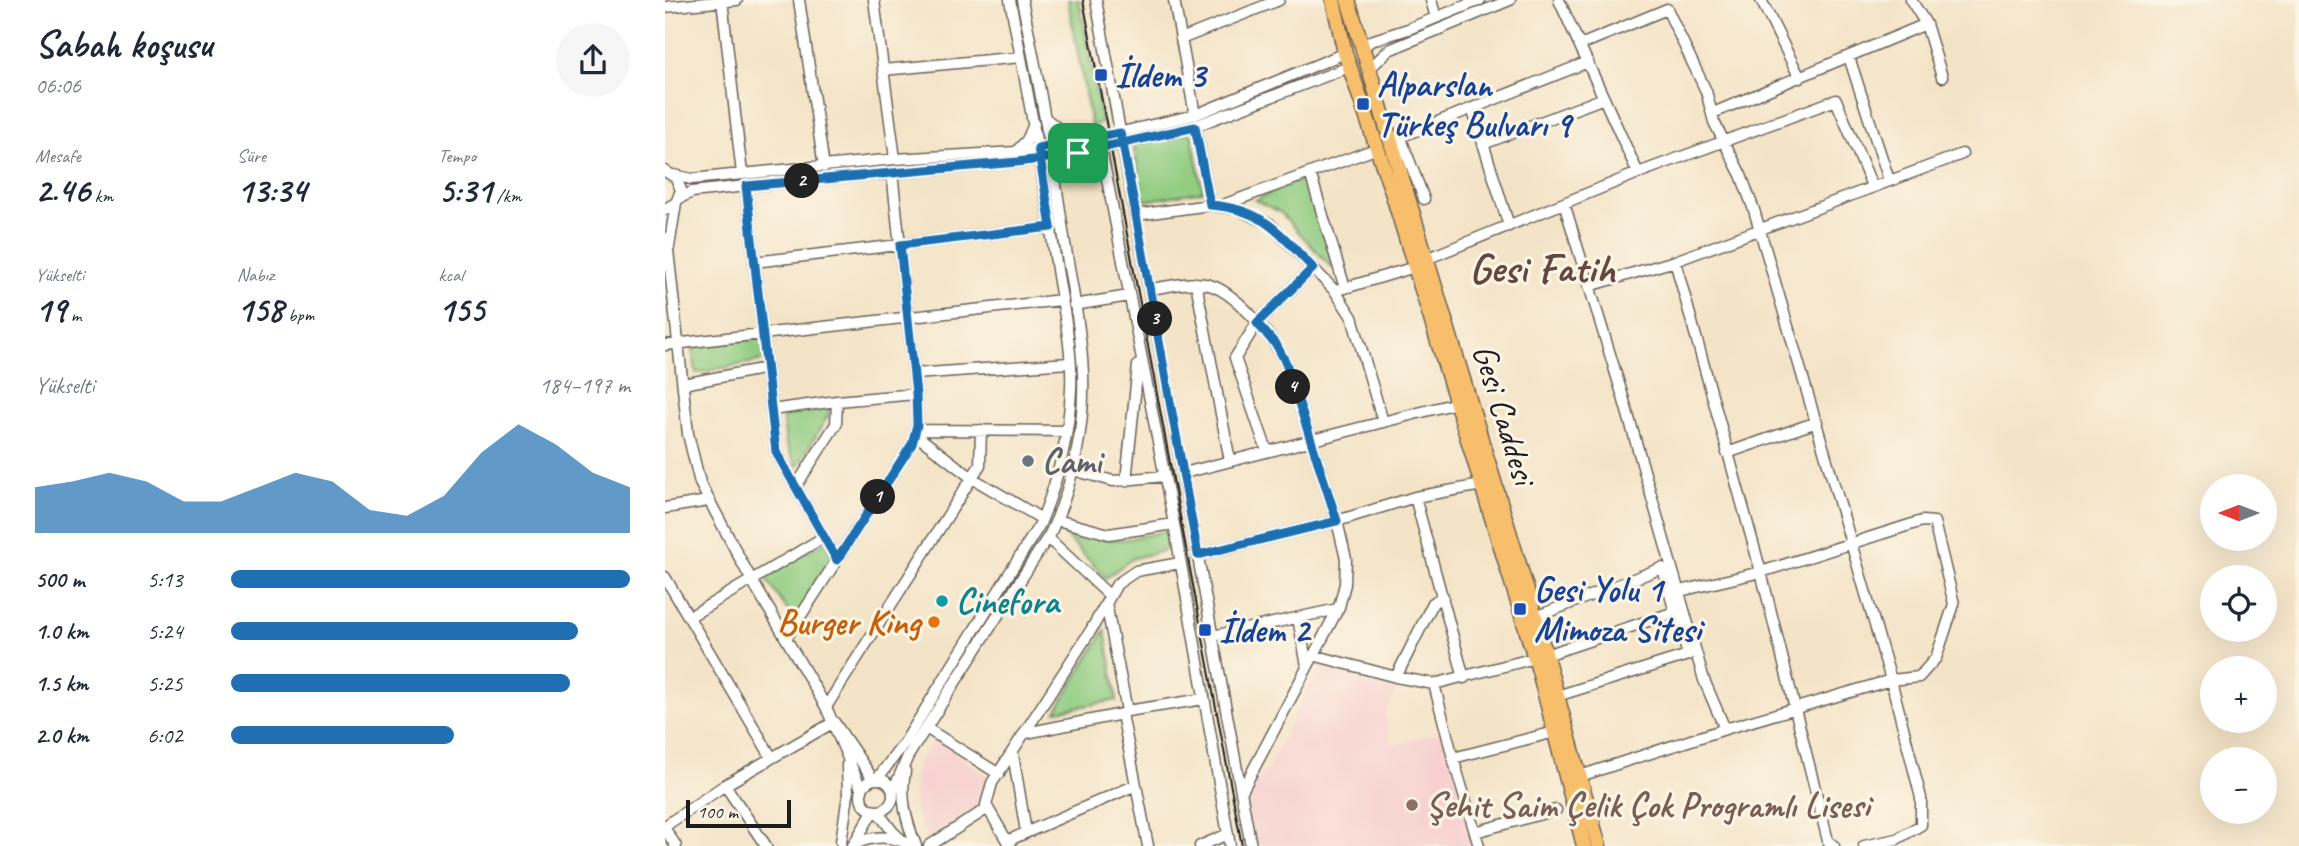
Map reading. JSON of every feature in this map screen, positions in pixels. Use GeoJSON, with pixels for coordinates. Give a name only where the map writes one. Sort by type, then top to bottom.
{"type":"FeatureCollection","features":[{"type":"Feature","properties":{"kind":"main road","name":"Gesi Caddesi"},"geometry":{"type":"LineString","coordinates":[[1333,0],[1347,60],[1389,142]]}},
{"type":"Feature","properties":{"kind":"main road","name":"Gesi Caddesi"},"geometry":{"type":"LineString","coordinates":[[1348,0],[1367,59],[1457,403],[1482,485],[1557,696],[1599,846]]}},
{"type":"Feature","properties":{"kind":"main road"},"geometry":{"type":"LineString","coordinates":[[1353,46],[1367,59],[1360,69],[1347,60],[1353,46]]}},
{"type":"Feature","properties":{"kind":"main road","name":"Gesi Caddesi"},"geometry":{"type":"LineString","coordinates":[[1420,263],[1535,617],[1555,732],[1584,846]]}},
{"type":"Feature","properties":{"kind":"street"},"geometry":{"type":"LineString","coordinates":[[665,7],[737,0]]}},
{"type":"Feature","properties":{"kind":"street"},"geometry":{"type":"LineString","coordinates":[[799,0],[824,167]]}},
{"type":"Feature","properties":{"kind":"street"},"geometry":{"type":"LineString","coordinates":[[874,0],[895,159]]}},
{"type":"Feature","properties":{"kind":"street"},"geometry":{"type":"LineString","coordinates":[[1010,0],[1034,124],[1045,153]]}},
{"type":"Feature","properties":{"kind":"street"},"geometry":{"type":"LineString","coordinates":[[853,845],[875,811],[885,809],[908,756],[1048,538],[1057,520],[1073,470],[1083,390],[1080,345],[1045,153],[1045,118],[1022,0]]}},
{"type":"Feature","properties":{"kind":"street"},"geometry":{"type":"LineString","coordinates":[[1096,0],[1251,846]]}},
{"type":"Feature","properties":{"kind":"street"},"geometry":{"type":"LineString","coordinates":[[1174,0],[1195,121],[1216,206]]}},
{"type":"Feature","properties":{"kind":"street"},"geometry":{"type":"LineString","coordinates":[[1181,39],[1279,0]]}},
{"type":"Feature","properties":{"kind":"street"},"geometry":{"type":"LineString","coordinates":[[1431,0],[1436,18]]}},
{"type":"Feature","properties":{"kind":"street"},"geometry":{"type":"LineString","coordinates":[[1367,59],[1371,41],[1480,0]]}},
{"type":"Feature","properties":{"kind":"street"},"geometry":{"type":"LineString","coordinates":[[1367,59],[1510,0]]}},
{"type":"Feature","properties":{"kind":"street"},"geometry":{"type":"LineString","coordinates":[[1559,0],[1638,173]]}},
{"type":"Feature","properties":{"kind":"street"},"geometry":{"type":"LineString","coordinates":[[1911,0],[1926,24],[1943,77]]}},
{"type":"Feature","properties":{"kind":"street"},"geometry":{"type":"LineString","coordinates":[[722,1],[743,174]]}},
{"type":"Feature","properties":{"kind":"street"},"geometry":{"type":"LineString","coordinates":[[1765,1],[1800,78]]}},
{"type":"Feature","properties":{"kind":"street"},"geometry":{"type":"LineString","coordinates":[[1580,45],[1667,9],[1706,91],[1714,122],[1741,175],[1759,228],[1799,371],[1817,422],[1891,680],[1921,798],[1921,825],[1897,839],[1864,846]]}},
{"type":"Feature","properties":{"kind":"street"},"geometry":{"type":"LineString","coordinates":[[1713,113],[1926,24]]}},
{"type":"Feature","properties":{"kind":"street"},"geometry":{"type":"LineString","coordinates":[[883,70],[1021,57]]}},
{"type":"Feature","properties":{"kind":"street"},"geometry":{"type":"LineString","coordinates":[[1849,57],[1889,180]]}},
{"type":"Feature","properties":{"kind":"street"},"geometry":{"type":"LineString","coordinates":[[1045,153],[1086,139],[1122,138],[1195,121],[1347,60]]}},
{"type":"Feature","properties":{"kind":"street"},"geometry":{"type":"LineString","coordinates":[[1136,215],[1216,206],[1310,173],[1588,62]]}},
{"type":"Feature","properties":{"kind":"street"},"geometry":{"type":"LineString","coordinates":[[1483,144],[1604,98]]}},
{"type":"Feature","properties":{"kind":"street"},"geometry":{"type":"LineString","coordinates":[[1340,290],[1420,263],[1638,173],[1836,100],[1872,187]]}},
{"type":"Feature","properties":{"kind":"street"},"geometry":{"type":"LineString","coordinates":[[1472,108],[1509,226]]}},
{"type":"Feature","properties":{"kind":"street"},"geometry":{"type":"LineString","coordinates":[[1045,118],[1060,130],[1086,139]]}},
{"type":"Feature","properties":{"kind":"street"},"geometry":{"type":"LineString","coordinates":[[1017,157],[1034,124]]}},
{"type":"Feature","properties":{"kind":"street"},"geometry":{"type":"LineString","coordinates":[[665,209],[692,192],[1045,153],[1078,153],[1101,148],[1122,138]]}},
{"type":"Feature","properties":{"kind":"street"},"geometry":{"type":"LineString","coordinates":[[1389,142],[1424,200]]}},
{"type":"Feature","properties":{"kind":"street"},"geometry":{"type":"LineString","coordinates":[[1101,148],[1174,524],[1230,846]]}},
{"type":"Feature","properties":{"kind":"street"},"geometry":{"type":"LineString","coordinates":[[840,844],[866,783],[875,779],[896,755],[1042,519],[1051,498],[1067,431],[1071,386],[1051,227],[1050,184],[1078,153]]}},
{"type":"Feature","properties":{"kind":"street"},"geometry":{"type":"LineString","coordinates":[[1589,286],[1675,261],[1962,154]]}},
{"type":"Feature","properties":{"kind":"street"},"geometry":{"type":"LineString","coordinates":[[669,173],[692,179],[895,159],[1017,157],[1050,184]]}},
{"type":"Feature","properties":{"kind":"street"},"geometry":{"type":"LineString","coordinates":[[787,637],[912,444],[917,432],[916,394],[892,172]]}},
{"type":"Feature","properties":{"kind":"street"},"geometry":{"type":"LineString","coordinates":[[669,173],[680,186],[667,245],[693,461],[708,501],[834,722],[863,803],[875,811],[905,843]]}},
{"type":"Feature","properties":{"kind":"street"},"geometry":{"type":"LineString","coordinates":[[1310,173],[1340,290],[1352,317],[1383,422]]}},
{"type":"Feature","properties":{"kind":"street"},"geometry":{"type":"LineString","coordinates":[[746,186],[776,452],[837,560]]}},
{"type":"Feature","properties":{"kind":"street"},"geometry":{"type":"LineString","coordinates":[[1564,203],[1704,680],[1725,729]]}},
{"type":"Feature","properties":{"kind":"street"},"geometry":{"type":"LineString","coordinates":[[1216,206],[1242,211],[1270,223],[1313,268],[1340,290]]}},
{"type":"Feature","properties":{"kind":"street"},"geometry":{"type":"LineString","coordinates":[[754,261],[1051,227]]}},
{"type":"Feature","properties":{"kind":"street"},"geometry":{"type":"LineString","coordinates":[[1675,261],[1761,572],[1828,841],[1834,846]]}},
{"type":"Feature","properties":{"kind":"street"},"geometry":{"type":"LineString","coordinates":[[1267,451],[1235,358],[1257,323],[1313,268]]}},
{"type":"Feature","properties":{"kind":"street"},"geometry":{"type":"LineString","coordinates":[[1150,289],[1196,284],[1210,285],[1222,290],[1277,346],[1286,363],[1337,521],[1346,567],[1344,592],[1338,609],[1241,793]]}},
{"type":"Feature","properties":{"kind":"street"},"geometry":{"type":"LineString","coordinates":[[1196,284],[1230,461]]}},
{"type":"Feature","properties":{"kind":"street"},"geometry":{"type":"LineString","coordinates":[[1074,305],[1129,296]]}},
{"type":"Feature","properties":{"kind":"street"},"geometry":{"type":"LineString","coordinates":[[665,345],[1062,300]]}},
{"type":"Feature","properties":{"kind":"street"},"geometry":{"type":"LineString","coordinates":[[1126,481],[1140,352]]}},
{"type":"Feature","properties":{"kind":"street"},"geometry":{"type":"LineString","coordinates":[[914,374],[1069,363]]}},
{"type":"Feature","properties":{"kind":"street"},"geometry":{"type":"LineString","coordinates":[[683,384],[767,368]]}},
{"type":"Feature","properties":{"kind":"street"},"geometry":{"type":"LineString","coordinates":[[771,410],[916,394]]}},
{"type":"Feature","properties":{"kind":"street"},"geometry":{"type":"LineString","coordinates":[[796,486],[836,424],[837,401]]}},
{"type":"Feature","properties":{"kind":"street"},"geometry":{"type":"LineString","coordinates":[[1184,472],[1457,403]]}},
{"type":"Feature","properties":{"kind":"street"},"geometry":{"type":"LineString","coordinates":[[1727,453],[1817,422]]}},
{"type":"Feature","properties":{"kind":"street"},"geometry":{"type":"LineString","coordinates":[[826,707],[980,465],[981,430]]}},
{"type":"Feature","properties":{"kind":"street"},"geometry":{"type":"LineString","coordinates":[[917,432],[1067,431]]}},
{"type":"Feature","properties":{"kind":"street"},"geometry":{"type":"LineString","coordinates":[[917,432],[972,478],[1042,519]]}},
{"type":"Feature","properties":{"kind":"street"},"geometry":{"type":"LineString","coordinates":[[1073,470],[1113,481],[1164,476]]}},
{"type":"Feature","properties":{"kind":"street"},"geometry":{"type":"LineString","coordinates":[[1198,555],[1337,521],[1415,497],[1482,485]]}},
{"type":"Feature","properties":{"kind":"street"},"geometry":{"type":"LineString","coordinates":[[1415,497],[1464,678]]}},
{"type":"Feature","properties":{"kind":"street"},"geometry":{"type":"LineString","coordinates":[[665,508],[708,501]]}},
{"type":"Feature","properties":{"kind":"street"},"geometry":{"type":"LineString","coordinates":[[1057,520],[1109,534],[1174,524]]}},
{"type":"Feature","properties":{"kind":"street"},"geometry":{"type":"LineString","coordinates":[[1580,776],[1796,707],[1891,680],[1919,677],[1936,658],[1954,604],[1934,522],[1922,521],[1761,572],[1680,592]]}},
{"type":"Feature","properties":{"kind":"street"},"geometry":{"type":"LineString","coordinates":[[689,617],[824,537]]}},
{"type":"Feature","properties":{"kind":"street"},"geometry":{"type":"LineString","coordinates":[[1048,538],[1108,600],[1124,712],[1148,846]]}},
{"type":"Feature","properties":{"kind":"street"},"geometry":{"type":"LineString","coordinates":[[1136,785],[1025,832],[1008,843],[986,805],[992,783],[1013,754],[1117,584],[1130,573],[1180,563]]}},
{"type":"Feature","properties":{"kind":"street"},"geometry":{"type":"LineString","coordinates":[[1535,617],[1662,568],[1688,655],[1557,696]]}},
{"type":"Feature","properties":{"kind":"street"},"geometry":{"type":"LineString","coordinates":[[665,577],[772,758]]}},
{"type":"Feature","properties":{"kind":"street"},"geometry":{"type":"LineString","coordinates":[[1396,677],[1433,603],[1443,596]]}},
{"type":"Feature","properties":{"kind":"street"},"geometry":{"type":"LineString","coordinates":[[1213,636],[1338,609]]}},
{"type":"Feature","properties":{"kind":"street"},"geometry":{"type":"LineString","coordinates":[[1313,655],[1434,684],[1541,656],[1675,612]]}},
{"type":"Feature","properties":{"kind":"street"},"geometry":{"type":"LineString","coordinates":[[1298,618],[1307,667]]}},
{"type":"Feature","properties":{"kind":"street"},"geometry":{"type":"LineString","coordinates":[[1434,684],[1479,846]]}},
{"type":"Feature","properties":{"kind":"street"},"geometry":{"type":"LineString","coordinates":[[1026,733],[1124,712],[1204,699]]}},
{"type":"Feature","properties":{"kind":"street"},"geometry":{"type":"LineString","coordinates":[[834,722],[875,779],[885,781],[893,795],[900,823],[915,846]]}},
{"type":"Feature","properties":{"kind":"street"},"geometry":{"type":"LineString","coordinates":[[676,846],[665,827],[725,785],[834,722]]}},
{"type":"Feature","properties":{"kind":"street"},"geometry":{"type":"LineString","coordinates":[[926,728],[999,774]]}},
{"type":"Feature","properties":{"kind":"street"},"geometry":{"type":"LineString","coordinates":[[1453,758],[1555,732]]}},
{"type":"Feature","properties":{"kind":"street"},"geometry":{"type":"LineString","coordinates":[[840,844],[849,786],[841,739]]}},
{"type":"Feature","properties":{"kind":"street"},"geometry":{"type":"LineString","coordinates":[[1013,754],[1025,832]]}},
{"type":"Feature","properties":{"kind":"street"},"geometry":{"type":"LineString","coordinates":[[908,756],[902,804],[915,846]]}},
{"type":"Feature","properties":{"kind":"street"},"geometry":{"type":"LineString","coordinates":[[725,785],[766,846]]}},
{"type":"Feature","properties":{"kind":"street"},"geometry":{"type":"LineString","coordinates":[[929,846],[988,808]]}},
{"type":"Feature","properties":{"kind":"street"},"geometry":{"type":"LineString","coordinates":[[1475,832],[1556,810]]}},
{"type":"Feature","properties":{"kind":"street"},"geometry":{"type":"LineString","coordinates":[[1199,846],[1228,834]]}},
{"type":"Feature","properties":{"kind":"street"},"geometry":{"type":"LineString","coordinates":[[853,845],[874,838],[891,838],[905,843]]}},
{"type":"Feature","properties":{"kind":"shaded area"},"geometry":{"type":"Polygon","coordinates":[[[1323,658],[1402,680],[1385,713],[1391,745],[1443,732],[1476,846],[1251,846],[1241,793],[1266,772],[1323,658]]]}},
{"type":"Feature","properties":{"kind":"shaded area"},"geometry":{"type":"Polygon","coordinates":[[[934,738],[992,779],[982,803],[928,838],[915,808],[914,777],[918,763],[934,738]]]}},
{"type":"Feature","properties":{"kind":"green space"},"geometry":{"type":"Polygon","coordinates":[[[1068,0],[1079,0],[1102,123],[1091,125],[1068,0]]]}},
{"type":"Feature","properties":{"kind":"green space"},"geometry":{"type":"Polygon","coordinates":[[[1191,132],[1203,191],[1144,201],[1133,144],[1191,132]]]}},
{"type":"Feature","properties":{"kind":"green space"},"geometry":{"type":"Polygon","coordinates":[[[1310,176],[1335,266],[1332,268],[1280,212],[1255,200],[1310,176]]]}},
{"type":"Feature","properties":{"kind":"green space"},"geometry":{"type":"Polygon","coordinates":[[[763,335],[765,360],[696,373],[692,344],[763,335]]]}},
{"type":"Feature","properties":{"kind":"green space"},"geometry":{"type":"Polygon","coordinates":[[[830,402],[829,414],[797,467],[786,444],[782,411],[830,402]]]}},
{"type":"Feature","properties":{"kind":"green space"},"geometry":{"type":"Polygon","coordinates":[[[1062,526],[1101,539],[1123,540],[1170,530],[1173,548],[1131,559],[1106,578],[1061,531],[1062,526]]]}},
{"type":"Feature","properties":{"kind":"green space"},"geometry":{"type":"Polygon","coordinates":[[[824,542],[834,558],[796,617],[792,617],[765,577],[824,542]]]}},
{"type":"Feature","properties":{"kind":"green space"},"geometry":{"type":"Polygon","coordinates":[[[1105,630],[1117,700],[1056,711],[1105,630]]]}},
{"type":"Feature","properties":{"kind":"tram line"},"geometry":{"type":"LineString","coordinates":[[1083,0],[1242,846]]}},
{"type":"Feature","properties":{"kind":"place","name":"İldem 3"},"geometry":{"type":"Point","coordinates":[1101,75]}},
{"type":"Feature","properties":{"kind":"place","name":"Alparslan Türkeş Bulvarı 9"},"geometry":{"type":"Point","coordinates":[1363,104]}},
{"type":"Feature","properties":{"kind":"place","name":"Cami"},"geometry":{"type":"Point","coordinates":[1028,461]}},
{"type":"Feature","properties":{"kind":"place","name":"Cinefora"},"geometry":{"type":"Point","coordinates":[942,601]}},
{"type":"Feature","properties":{"kind":"place","name":"Gesi Yolu 1 Mimoza Sitesi"},"geometry":{"type":"Point","coordinates":[1520,609]}},
{"type":"Feature","properties":{"kind":"place","name":"Burger King"},"geometry":{"type":"Point","coordinates":[934,622]}},
{"type":"Feature","properties":{"kind":"place","name":"İldem 2"},"geometry":{"type":"Point","coordinates":[1205,630]}},
{"type":"Feature","properties":{"kind":"place","name":"Şehit Saim Çelik Çok Programlı Lisesi"},"geometry":{"type":"Point","coordinates":[1412,805]}},
{"type":"Feature","properties":{"kind":"district","name":"Gesi Fatih"},"geometry":{"type":"Point","coordinates":[1542,267]}},
{"type":"Feature","properties":{"kind":"route"},"geometry":{"type":"LineString","coordinates":[[1078,153],[1040,159],[1051,227],[900,245],[916,394],[916,435],[837,560],[776,452],[746,186],[1040,159],[1038,148],[1120,133],[1123,144],[1184,472],[1198,555],[1337,521],[1286,363],[1277,346],[1257,323],[1313,268],[1270,223],[1242,211],[1210,205],[1195,127],[1123,144],[1078,153]]}}]}
